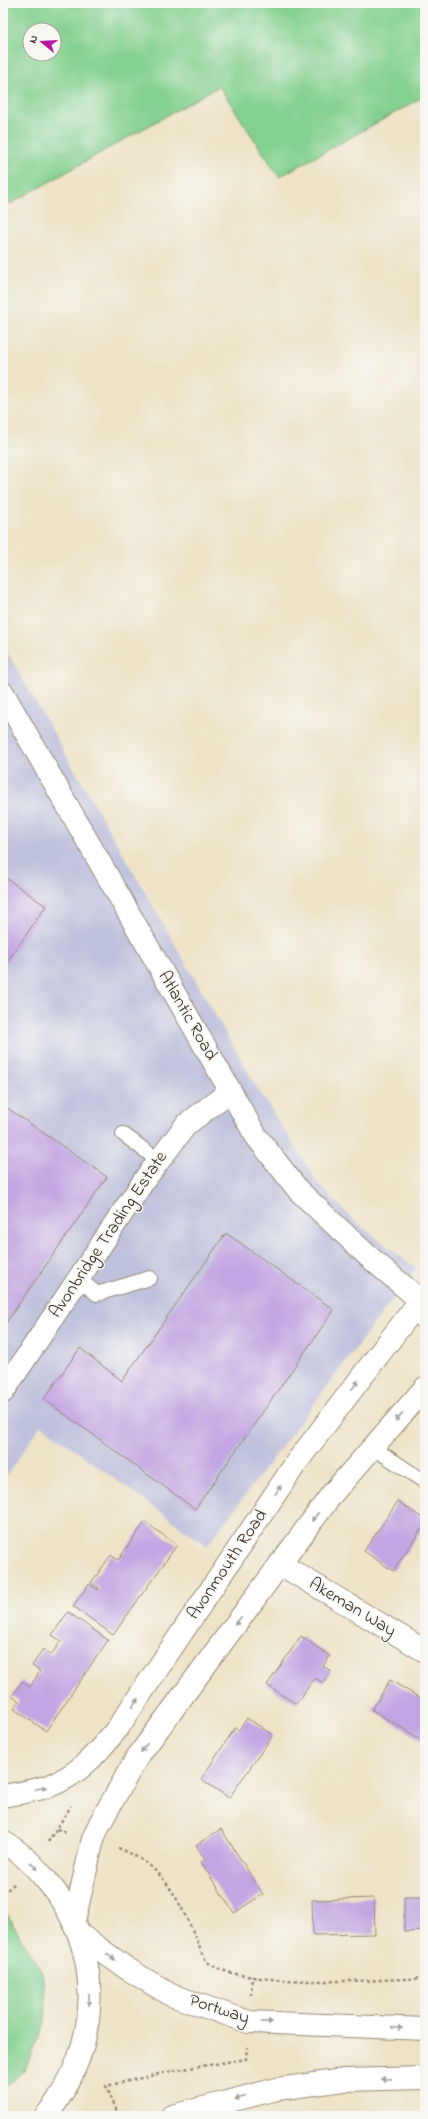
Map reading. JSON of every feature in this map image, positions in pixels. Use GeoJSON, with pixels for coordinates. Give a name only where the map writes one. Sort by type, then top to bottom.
{"type":"FeatureCollection","features":[{"type":"Feature","properties":{"kind":"main road","name":"Atlantic Road"},"geometry":{"type":"LineString","coordinates":[[3,693],[256,1136],[299,1191],[368,1256],[424,1303]]}},
{"type":"Feature","properties":{"kind":"main road","name":"Avonbridge Trading Estate"},"geometry":{"type":"LineString","coordinates":[[3,1392],[159,1161],[186,1125],[230,1091]]}},
{"type":"Feature","properties":{"kind":"main road","name":"Avonmouth Road"},"geometry":{"type":"LineString","coordinates":[[3,1796],[49,1786],[90,1761],[117,1729],[296,1463],[424,1303]]}},
{"type":"Feature","properties":{"kind":"main road"},"geometry":{"type":"LineString","coordinates":[[76,1928],[93,1839],[100,1823],[136,1758],[332,1494],[425,1388]]}},
{"type":"Feature","properties":{"kind":"main road","name":"Akeman Way"},"geometry":{"type":"LineString","coordinates":[[280,1564],[425,1652]]}},
{"type":"Feature","properties":{"kind":"main road"},"geometry":{"type":"LineString","coordinates":[[3,1842],[33,1865],[56,1891],[76,1928],[89,1975],[89,2017],[80,2058],[62,2097],[46,2116]]}},
{"type":"Feature","properties":{"kind":"main road","name":"Portway"},"geometry":{"type":"LineString","coordinates":[[76,1928],[126,1968],[171,1995],[249,2022],[425,2029]]}},
{"type":"Feature","properties":{"kind":"main road"},"geometry":{"type":"LineString","coordinates":[[172,2116],[277,2089],[344,2080],[425,2078]]}},
{"type":"Feature","properties":{"kind":"lane"},"geometry":{"type":"LineString","coordinates":[[123,1134],[159,1161]]}},
{"type":"Feature","properties":{"kind":"lane"},"geometry":{"type":"LineString","coordinates":[[79,1279],[96,1294],[150,1278]]}},
{"type":"Feature","properties":{"kind":"lane"},"geometry":{"type":"LineString","coordinates":[[372,1447],[425,1482]]}},
{"type":"Feature","properties":{"kind":"path"},"geometry":{"type":"LineString","coordinates":[[131,1853],[156,1870],[174,1892],[208,1963],[224,1972],[288,1980],[340,1982],[425,1978]]}},
{"type":"Feature","properties":{"kind":"path"},"geometry":{"type":"LineString","coordinates":[[119,2116],[106,2086],[177,2070],[246,2059],[252,1976]]}},
{"type":"Feature","properties":{"kind":"shaded area"},"geometry":{"type":"Polygon","coordinates":[[[3,645],[255,1084],[317,1182],[353,1220],[416,1268],[207,1546],[41,1425],[3,1481],[3,645]]]}},
{"type":"Feature","properties":{"kind":"green space"},"geometry":{"type":"Polygon","coordinates":[[[3,3],[425,3],[425,96],[279,177],[219,86],[10,204],[3,190],[3,3]]]}},
{"type":"Feature","properties":{"kind":"green space"},"geometry":{"type":"Polygon","coordinates":[[[3,1911],[5,1911],[42,1973],[46,1999],[45,2022],[24,2071],[3,2089],[3,1911]]]}},
{"type":"Feature","properties":{"kind":"building"},"geometry":{"type":"Polygon","coordinates":[[[3,876],[46,906],[3,968],[3,876]]]}},
{"type":"Feature","properties":{"kind":"building"},"geometry":{"type":"Polygon","coordinates":[[[3,1105],[107,1177],[3,1327],[3,1105]]]}},
{"type":"Feature","properties":{"kind":"building"},"geometry":{"type":"Polygon","coordinates":[[[226,1233],[334,1310],[195,1509],[44,1399],[80,1348],[122,1381],[226,1233]]]}},
{"type":"Feature","properties":{"kind":"building"},"geometry":{"type":"Polygon","coordinates":[[[398,1501],[425,1520],[425,1524],[393,1571],[364,1551],[398,1501]]]}},
{"type":"Feature","properties":{"kind":"building"},"geometry":{"type":"Polygon","coordinates":[[[145,1522],[177,1545],[113,1635],[73,1606],[89,1584],[98,1590],[99,1588],[91,1583],[111,1555],[118,1560],[145,1522]]]}},
{"type":"Feature","properties":{"kind":"building"},"geometry":{"type":"Polygon","coordinates":[[[68,1612],[108,1640],[46,1731],[14,1709],[19,1701],[12,1696],[22,1681],[30,1687],[40,1671],[32,1666],[43,1649],[51,1655],[61,1641],[52,1635],[68,1612]]]}},
{"type":"Feature","properties":{"kind":"building"},"geometry":{"type":"Polygon","coordinates":[[[301,1636],[330,1656],[323,1666],[331,1671],[323,1683],[315,1678],[296,1704],[267,1685],[301,1636]]]}},
{"type":"Feature","properties":{"kind":"building"},"geometry":{"type":"Polygon","coordinates":[[[390,1680],[425,1701],[425,1742],[372,1710],[390,1680]]]}},
{"type":"Feature","properties":{"kind":"building"},"geometry":{"type":"Polygon","coordinates":[[[247,1718],[273,1735],[229,1798],[201,1779],[235,1728],[239,1730],[247,1718]]]}},
{"type":"Feature","properties":{"kind":"building"},"geometry":{"type":"Polygon","coordinates":[[[221,1829],[263,1894],[234,1913],[201,1862],[205,1859],[196,1845],[221,1829]]]}},
{"type":"Feature","properties":{"kind":"building"},"geometry":{"type":"Polygon","coordinates":[[[404,1897],[425,1897],[425,1931],[404,1932],[404,1897]]]}},
{"type":"Feature","properties":{"kind":"building"},"geometry":{"type":"Polygon","coordinates":[[[374,1898],[375,1934],[313,1935],[312,1900],[374,1898]]]}}]}
